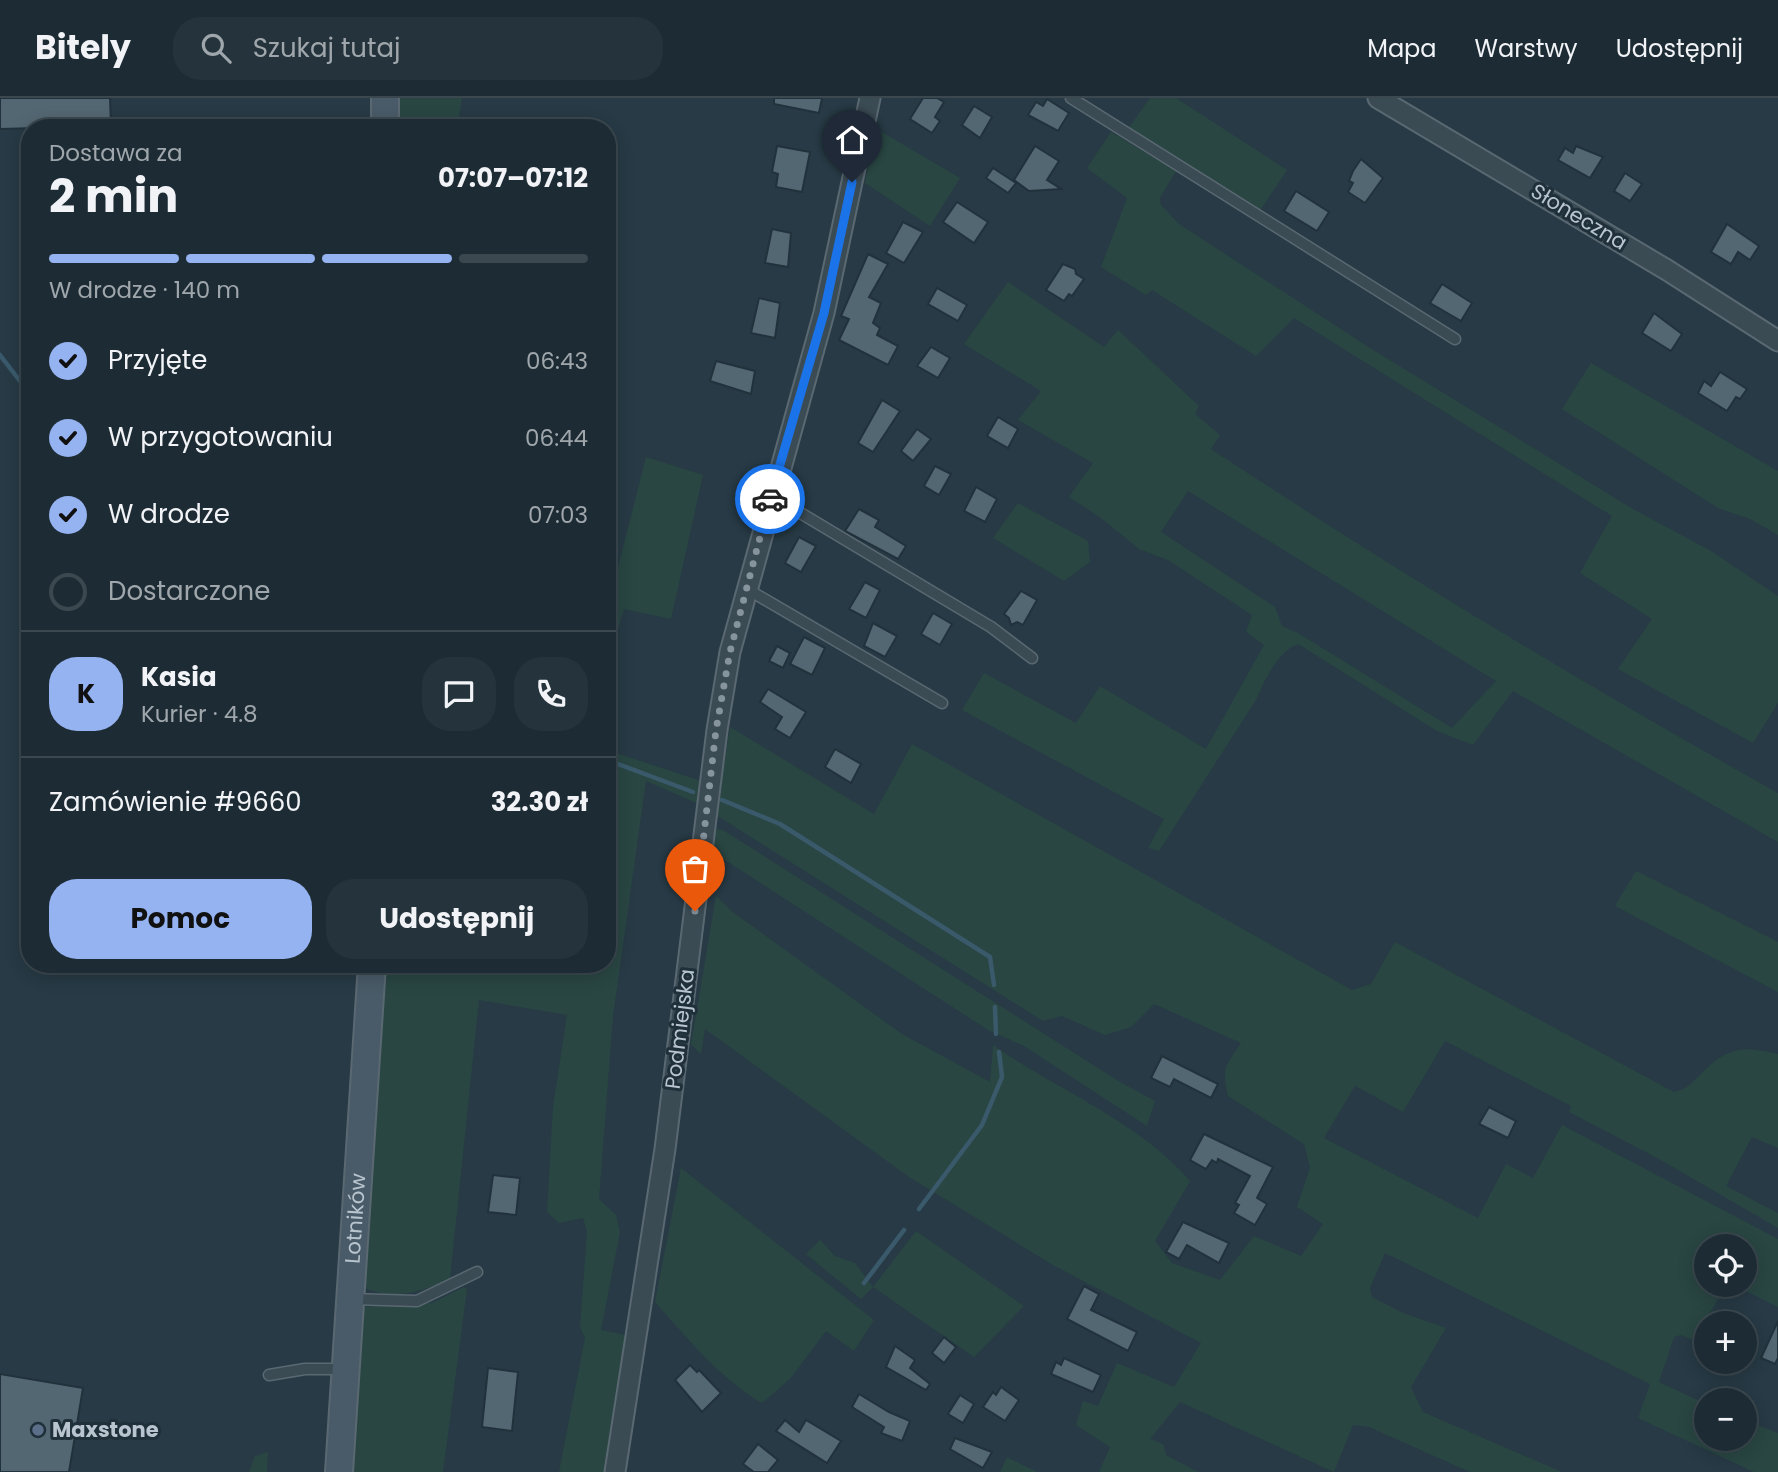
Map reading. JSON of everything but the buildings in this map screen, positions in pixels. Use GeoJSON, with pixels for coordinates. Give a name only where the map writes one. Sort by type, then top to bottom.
{"type":"FeatureCollection","features":[{"type":"Feature","properties":{"kind":"street"},"geometry":{"type":"LineString","coordinates":[[385,98],[385,119]]}},
{"type":"Feature","properties":{"kind":"street","name":"Podmiejska"},"geometry":{"type":"LineString","coordinates":[[615,1472],[665,1149],[716,730],[730,652],[771,495],[824,313],[870,98]]}},
{"type":"Feature","properties":{"kind":"street","name":"Słoneczna"},"geometry":{"type":"LineString","coordinates":[[1378,98],[1667,270],[1778,341]]}},
{"type":"Feature","properties":{"kind":"street","name":"Lotników"},"geometry":{"type":"LineString","coordinates":[[339,1472],[371,973]]}},
{"type":"Feature","properties":{"kind":"lane"},"geometry":{"type":"LineString","coordinates":[[1071,98],[1455,339]]}},
{"type":"Feature","properties":{"kind":"lane"},"geometry":{"type":"LineString","coordinates":[[771,495],[991,627],[1032,658]]}},
{"type":"Feature","properties":{"kind":"lane"},"geometry":{"type":"LineString","coordinates":[[747,588],[942,703]]}},
{"type":"Feature","properties":{"kind":"lane"},"geometry":{"type":"LineString","coordinates":[[350,1299],[417,1301],[477,1272]]}},
{"type":"Feature","properties":{"kind":"lane"},"geometry":{"type":"LineString","coordinates":[[269,1375],[305,1368],[345,1370]]}},
{"type":"Feature","properties":{"kind":"green space"},"geometry":{"type":"Polygon","coordinates":[[[393,98],[462,98],[458,119],[393,119],[393,98]]]}},
{"type":"Feature","properties":{"kind":"green space"},"geometry":{"type":"Polygon","coordinates":[[[1150,98],[1176,98],[1287,170],[1259,212],[1127,130],[1150,98]]]}},
{"type":"Feature","properties":{"kind":"green space"},"geometry":{"type":"Polygon","coordinates":[[[875,128],[960,178],[930,226],[865,183],[875,128]]]}},
{"type":"Feature","properties":{"kind":"green space"},"geometry":{"type":"Polygon","coordinates":[[[1111,132],[1176,171],[1160,198],[1161,205],[1179,224],[1370,348],[1633,509],[1711,551],[1778,596],[1778,703],[1753,743],[1618,669],[1652,619],[1580,573],[1612,516],[1294,318],[1256,356],[1152,290],[1146,295],[1101,267],[1127,198],[1087,168],[1111,132]]]}},
{"type":"Feature","properties":{"kind":"green space"},"geometry":{"type":"Polygon","coordinates":[[[1008,282],[1104,347],[1118,330],[1199,406],[1195,414],[1220,435],[1211,449],[1492,626],[1778,793],[1778,842],[1513,691],[1473,745],[1437,731],[1298,644],[1284,653],[1272,668],[1256,700],[1159,851],[1148,848],[1164,819],[962,710],[984,673],[1076,723],[1100,686],[1206,749],[1264,645],[1246,632],[1252,615],[1168,560],[1139,549],[1101,518],[1069,497],[1093,463],[1018,420],[1041,391],[964,344],[1008,282]],[[1188,491],[1161,532],[1275,607],[1282,626],[1298,633],[1452,728],[1496,681],[1188,491]]]}},
{"type":"Feature","properties":{"kind":"green space"},"geometry":{"type":"Polygon","coordinates":[[[1591,363],[1778,471],[1778,535],[1750,519],[1718,508],[1562,409],[1591,363]]]}},
{"type":"Feature","properties":{"kind":"green space"},"geometry":{"type":"Polygon","coordinates":[[[646,457],[703,475],[671,619],[624,609],[616,636],[616,575],[646,457]]]}},
{"type":"Feature","properties":{"kind":"green space"},"geometry":{"type":"Polygon","coordinates":[[[1018,503],[1088,541],[1090,562],[1064,581],[993,538],[1018,503]]]}},
{"type":"Feature","properties":{"kind":"green space"},"geometry":{"type":"Polygon","coordinates":[[[730,727],[874,814],[912,744],[1352,990],[1371,984],[1395,942],[1674,1092],[1688,1086],[1717,1060],[1734,1051],[1753,1050],[1778,1054],[1778,1148],[1752,1137],[1726,1186],[1778,1213],[1778,1228],[1659,1159],[1569,1112],[1571,1106],[1445,1041],[1403,1112],[1355,1086],[1324,1138],[1478,1218],[1506,1164],[1533,1178],[1562,1125],[1778,1239],[1778,1307],[1757,1296],[1757,1234],[1694,1234],[1694,1297],[1720,1297],[1711,1311],[1694,1311],[1693,1340],[1681,1335],[1674,1337],[1659,1382],[1694,1398],[1694,1444],[1638,1418],[1650,1384],[1385,1253],[1370,1288],[1372,1297],[1403,1313],[1446,1328],[1411,1387],[1423,1412],[1562,1472],[1470,1472],[1369,1427],[1353,1425],[1334,1472],[1180,1402],[1150,1439],[1163,1444],[1166,1455],[1198,1472],[1099,1472],[1110,1447],[1076,1425],[1083,1401],[1098,1406],[1117,1363],[1174,1387],[1201,1343],[1053,1265],[909,1177],[705,1029],[701,1054],[691,1044],[716,896],[734,913],[902,1034],[990,1082],[993,1045],[1146,1140],[1190,1181],[1155,1241],[1172,1263],[1220,1280],[1254,1236],[1301,1256],[1323,1224],[1297,1207],[1310,1168],[1304,1144],[1228,1096],[1226,1067],[1241,1043],[1154,1004],[1131,1027],[1105,1035],[1062,1016],[1043,1021],[716,815],[730,727]]]}},
{"type":"Feature","properties":{"kind":"green space"},"geometry":{"type":"Polygon","coordinates":[[[616,753],[704,782],[699,804],[646,781],[613,1016],[599,1199],[616,1215],[620,1232],[601,1330],[630,1336],[610,1472],[559,1472],[585,1338],[580,1327],[587,1232],[583,1218],[559,1223],[547,1212],[553,1107],[567,1015],[479,1000],[450,1279],[407,1293],[385,1293],[363,1287],[380,973],[616,973],[616,753]]]}},
{"type":"Feature","properties":{"kind":"green space"},"geometry":{"type":"Polygon","coordinates":[[[716,829],[723,830],[1120,1082],[1155,1101],[1147,1126],[1024,1046],[988,1030],[711,851],[716,829]]]}},
{"type":"Feature","properties":{"kind":"green space"},"geometry":{"type":"Polygon","coordinates":[[[1636,871],[1778,942],[1778,992],[1615,906],[1636,871]]]}},
{"type":"Feature","properties":{"kind":"green space"},"geometry":{"type":"Polygon","coordinates":[[[681,1168],[874,1320],[854,1351],[826,1331],[790,1379],[762,1403],[719,1370],[692,1343],[655,1302],[681,1168]]]}},
{"type":"Feature","properties":{"kind":"green space"},"geometry":{"type":"Polygon","coordinates":[[[916,1231],[1024,1306],[974,1357],[873,1287],[916,1231]]]}},
{"type":"Feature","properties":{"kind":"green space"},"geometry":{"type":"Polygon","coordinates":[[[820,1240],[835,1256],[855,1263],[873,1287],[861,1299],[806,1254],[820,1240]]]}},
{"type":"Feature","properties":{"kind":"green space"},"geometry":{"type":"Polygon","coordinates":[[[464,1287],[467,1289],[443,1472],[348,1472],[359,1314],[365,1307],[432,1303],[464,1287]]]}},
{"type":"Feature","properties":{"kind":"green space"},"geometry":{"type":"Polygon","coordinates":[[[1757,1425],[1778,1433],[1778,1472],[1754,1472],[1709,1451],[1757,1451],[1757,1425]]]}},
{"type":"Feature","properties":{"kind":"green space"},"geometry":{"type":"Polygon","coordinates":[[[268,1452],[267,1472],[249,1472],[255,1456],[268,1452]]]}},
{"type":"Feature","properties":{"kind":"green space"},"geometry":{"type":"Polygon","coordinates":[[[1007,1457],[1037,1472],[1000,1472],[1007,1457]]]}},
{"type":"Feature","properties":{"kind":"waterway"},"geometry":{"type":"LineString","coordinates":[[0,355],[21,382]]}},
{"type":"Feature","properties":{"kind":"waterway"},"geometry":{"type":"LineString","coordinates":[[616,763],[693,792]]}},
{"type":"Feature","properties":{"kind":"waterway"},"geometry":{"type":"LineString","coordinates":[[722,800],[780,824],[990,957],[994,985]]}},
{"type":"Feature","properties":{"kind":"waterway"},"geometry":{"type":"LineString","coordinates":[[995,1007],[996,1034]]}},
{"type":"Feature","properties":{"kind":"waterway"},"geometry":{"type":"LineString","coordinates":[[919,1209],[982,1125],[1002,1077],[999,1052]]}},
{"type":"Feature","properties":{"kind":"waterway"},"geometry":{"type":"LineString","coordinates":[[864,1283],[904,1230]]}},
{"type":"Feature","properties":{"kind":"way so far"},"geometry":{"type":"LineString","coordinates":[[695,911],[716,730],[730,652],[770,499]]}},
{"type":"Feature","properties":{"kind":"place","name":"Maxstone"},"geometry":{"type":"Point","coordinates":[38,1430]}},
{"type":"Feature","properties":{"kind":"route"},"geometry":{"type":"LineString","coordinates":[[770,499],[824,313],[852,182]]}}]}
